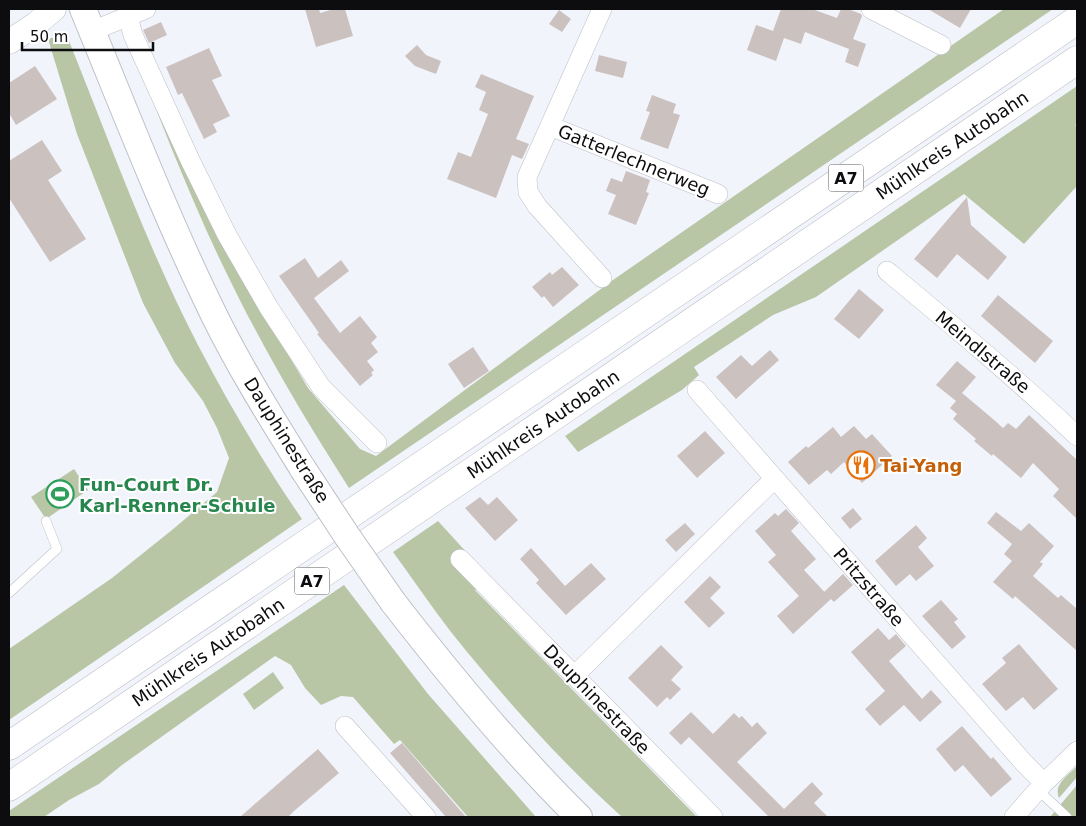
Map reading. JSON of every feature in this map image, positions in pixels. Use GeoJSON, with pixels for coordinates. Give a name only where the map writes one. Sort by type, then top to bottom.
{"type":"FeatureCollection","features":[{"type":"Feature","properties":{"kind":"highway","name":"Mühlkreis Autobahn"},"geometry":{"type":"LineString","coordinates":[[9,746],[1077,20]]}},
{"type":"Feature","properties":{"kind":"highway","name":"Mühlkreis Autobahn"},"geometry":{"type":"LineString","coordinates":[[9,787],[1077,60]]}},
{"type":"Feature","properties":{"kind":"main road","name":"Dauphinestraße"},"geometry":{"type":"LineString","coordinates":[[88,20],[170,221],[214,317],[259,399],[303,469],[392,602],[447,673],[498,732],[551,790],[579,817]]}},
{"type":"Feature","properties":{"kind":"street"},"geometry":{"type":"LineString","coordinates":[[9,42],[54,9]]}},
{"type":"Feature","properties":{"kind":"street"},"geometry":{"type":"LineString","coordinates":[[88,20],[129,17],[146,9]]}},
{"type":"Feature","properties":{"kind":"street","name":"Gatterlechnerweg"},"geometry":{"type":"LineString","coordinates":[[602,9],[527,177],[528,192],[537,206],[602,278]]}},
{"type":"Feature","properties":{"kind":"street"},"geometry":{"type":"LineString","coordinates":[[871,9],[941,45]]}},
{"type":"Feature","properties":{"kind":"street"},"geometry":{"type":"LineString","coordinates":[[129,17],[133,35],[190,160],[227,235],[264,300],[321,388],[377,443]]}},
{"type":"Feature","properties":{"kind":"street","name":"Gatterlechnerweg"},"geometry":{"type":"LineString","coordinates":[[550,126],[718,194]]}},
{"type":"Feature","properties":{"kind":"street","name":"Meindlstraße"},"geometry":{"type":"LineString","coordinates":[[887,271],[979,347],[1077,436]]}},
{"type":"Feature","properties":{"kind":"street","name":"Pritzstraße"},"geometry":{"type":"LineString","coordinates":[[697,390],[1024,763],[1041,786]]}},
{"type":"Feature","properties":{"kind":"street"},"geometry":{"type":"LineString","coordinates":[[574,676],[774,479]]}},
{"type":"Feature","properties":{"kind":"street","name":"Dauphinestraße"},"geometry":{"type":"LineString","coordinates":[[460,558],[713,817]]}},
{"type":"Feature","properties":{"kind":"street"},"geometry":{"type":"LineString","coordinates":[[345,726],[426,817]]}},
{"type":"Feature","properties":{"kind":"street"},"geometry":{"type":"LineString","coordinates":[[1014,817],[1041,786],[1077,751]]}},
{"type":"Feature","properties":{"kind":"lane"},"geometry":{"type":"LineString","coordinates":[[9,593],[57,549],[46,522]]}},
{"type":"Feature","properties":{"kind":"lane"},"geometry":{"type":"LineString","coordinates":[[1041,786],[1067,817]]}},
{"type":"Feature","properties":{"kind":"green space"},"geometry":{"type":"Polygon","coordinates":[[[1004,9],[1053,9],[349,488],[284,381],[253,326],[225,270],[186,183],[127,35],[266,317],[308,388],[360,449],[376,456],[613,280],[1004,9]]]}},
{"type":"Feature","properties":{"kind":"green space"},"geometry":{"type":"Polygon","coordinates":[[[63,35],[69,41],[130,195],[180,310],[235,413],[302,519],[9,720],[9,649],[112,578],[217,492],[229,458],[217,428],[203,401],[175,363],[143,303],[77,134],[48,39],[63,35]]]}},
{"type":"Feature","properties":{"kind":"green space"},"geometry":{"type":"Polygon","coordinates":[[[1077,86],[1077,123],[1075,125],[1077,127],[1077,186],[1024,244],[964,194],[816,297],[773,315],[694,367],[699,375],[682,390],[578,452],[565,436],[1077,86]]]}},
{"type":"Feature","properties":{"kind":"green space","name":"Fun-Court Dr. Karl-Renner-Schule"},"geometry":{"type":"Polygon","coordinates":[[[74,469],[88,490],[46,519],[31,497],[74,469]]]}},
{"type":"Feature","properties":{"kind":"green space"},"geometry":{"type":"Polygon","coordinates":[[[438,521],[490,578],[475,590],[697,817],[622,817],[577,774],[491,681],[451,632],[393,552],[438,521]]]}},
{"type":"Feature","properties":{"kind":"green space"},"geometry":{"type":"Polygon","coordinates":[[[344,585],[428,694],[536,817],[468,817],[400,740],[394,744],[353,697],[341,696],[321,705],[305,688],[291,665],[275,656],[122,765],[99,784],[69,800],[44,817],[9,817],[9,811],[344,585]]]}},
{"type":"Feature","properties":{"kind":"green space"},"geometry":{"type":"Polygon","coordinates":[[[273,672],[284,688],[254,710],[243,694],[273,672]]]}},
{"type":"Feature","properties":{"kind":"green space"},"geometry":{"type":"Polygon","coordinates":[[[1077,766],[1077,777],[1059,798],[1058,788],[1060,784],[1077,766]]]}},
{"type":"Feature","properties":{"kind":"green space"},"geometry":{"type":"Polygon","coordinates":[[[1077,785],[1077,817],[1050,817],[1077,785]]]}},
{"type":"Feature","properties":{"kind":"building"},"geometry":{"type":"Polygon","coordinates":[[[305,9],[319,9],[320,13],[334,9],[345,9],[353,36],[316,47],[305,9]]]}},
{"type":"Feature","properties":{"kind":"building"},"geometry":{"type":"Polygon","coordinates":[[[781,9],[812,9],[837,18],[841,9],[848,9],[861,14],[862,16],[853,39],[866,44],[858,67],[845,62],[851,43],[849,49],[805,32],[801,44],[784,38],[776,61],[747,50],[756,25],[773,31],[781,9]]]}},
{"type":"Feature","properties":{"kind":"building"},"geometry":{"type":"Polygon","coordinates":[[[928,9],[971,9],[960,28],[928,9]]]}},
{"type":"Feature","properties":{"kind":"building"},"geometry":{"type":"Polygon","coordinates":[[[559,10],[571,19],[562,32],[549,24],[559,10]]]}},
{"type":"Feature","properties":{"kind":"building"},"geometry":{"type":"Polygon","coordinates":[[[161,22],[167,35],[149,43],[143,30],[161,22]]]}},
{"type":"Feature","properties":{"kind":"building"},"geometry":{"type":"Polygon","coordinates":[[[417,45],[426,55],[441,61],[436,74],[415,66],[405,56],[417,45]]]}},
{"type":"Feature","properties":{"kind":"building"},"geometry":{"type":"Polygon","coordinates":[[[209,48],[222,76],[212,80],[230,116],[213,124],[217,132],[204,139],[182,93],[178,95],[166,67],[209,48]]]}},
{"type":"Feature","properties":{"kind":"building"},"geometry":{"type":"Polygon","coordinates":[[[599,55],[627,62],[623,78],[595,71],[599,55]]]}},
{"type":"Feature","properties":{"kind":"building"},"geometry":{"type":"Polygon","coordinates":[[[35,66],[57,99],[16,125],[9,113],[9,83],[35,66]]]}},
{"type":"Feature","properties":{"kind":"building"},"geometry":{"type":"Polygon","coordinates":[[[481,74],[534,96],[516,139],[529,144],[522,159],[512,155],[496,198],[447,179],[458,152],[471,157],[488,114],[479,110],[486,92],[475,87],[481,74]]]}},
{"type":"Feature","properties":{"kind":"building"},"geometry":{"type":"Polygon","coordinates":[[[652,95],[676,104],[673,113],[680,115],[668,149],[640,139],[650,112],[646,111],[652,95]]]}},
{"type":"Feature","properties":{"kind":"building"},"geometry":{"type":"Polygon","coordinates":[[[42,140],[62,171],[48,180],[86,239],[50,262],[9,198],[9,161],[42,140]]]}},
{"type":"Feature","properties":{"kind":"building"},"geometry":{"type":"Polygon","coordinates":[[[626,171],[650,180],[646,192],[649,193],[636,225],[608,214],[616,195],[606,191],[611,178],[622,182],[626,171]]]}},
{"type":"Feature","properties":{"kind":"building"},"geometry":{"type":"Polygon","coordinates":[[[967,197],[971,225],[1007,257],[988,280],[957,254],[937,278],[914,259],[967,197]]]}},
{"type":"Feature","properties":{"kind":"building"},"geometry":{"type":"Polygon","coordinates":[[[305,258],[318,278],[341,260],[349,271],[314,298],[340,333],[360,316],[377,337],[371,343],[378,352],[367,361],[374,370],[371,373],[373,375],[360,386],[317,334],[319,333],[279,276],[305,258]]]}},
{"type":"Feature","properties":{"kind":"building"},"geometry":{"type":"Polygon","coordinates":[[[562,267],[579,285],[553,307],[544,296],[542,298],[532,287],[550,272],[552,275],[562,267]]]}},
{"type":"Feature","properties":{"kind":"building"},"geometry":{"type":"Polygon","coordinates":[[[859,289],[884,310],[859,339],[834,319],[859,289]]]}},
{"type":"Feature","properties":{"kind":"building"},"geometry":{"type":"Polygon","coordinates":[[[998,295],[1053,341],[1035,363],[981,316],[998,295]]]}},
{"type":"Feature","properties":{"kind":"building"},"geometry":{"type":"Polygon","coordinates":[[[473,347],[489,371],[464,388],[448,364],[473,347]]]}},
{"type":"Feature","properties":{"kind":"building"},"geometry":{"type":"Polygon","coordinates":[[[770,350],[779,360],[736,399],[716,377],[741,355],[752,366],[770,350]]]}},
{"type":"Feature","properties":{"kind":"building"},"geometry":{"type":"Polygon","coordinates":[[[957,361],[976,377],[962,393],[1003,428],[1008,423],[1016,429],[1029,415],[1077,460],[1077,519],[1053,496],[1059,489],[1033,463],[1021,478],[993,454],[992,456],[974,441],[976,439],[953,419],[957,414],[950,408],[956,401],[936,385],[957,361]]]}},
{"type":"Feature","properties":{"kind":"building"},"geometry":{"type":"Polygon","coordinates":[[[854,426],[866,439],[872,434],[892,456],[862,483],[844,462],[831,474],[827,470],[809,485],[788,462],[806,446],[808,448],[833,427],[841,437],[854,426]]]}},
{"type":"Feature","properties":{"kind":"building"},"geometry":{"type":"Polygon","coordinates":[[[705,431],[725,453],[697,478],[677,456],[705,431]]]}},
{"type":"Feature","properties":{"kind":"building"},"geometry":{"type":"Polygon","coordinates":[[[480,497],[488,505],[497,497],[518,520],[495,541],[465,508],[480,497]]]}},
{"type":"Feature","properties":{"kind":"building"},"geometry":{"type":"Polygon","coordinates":[[[853,508],[862,519],[850,529],[841,518],[853,508]]]}},
{"type":"Feature","properties":{"kind":"building"},"geometry":{"type":"Polygon","coordinates":[[[786,509],[799,523],[791,531],[816,559],[804,570],[831,599],[793,634],[777,616],[799,596],[768,562],[776,555],[755,531],[775,513],[778,516],[786,509]]]}},
{"type":"Feature","properties":{"kind":"building"},"geometry":{"type":"Polygon","coordinates":[[[996,512],[1021,531],[1029,523],[1054,546],[1040,562],[1043,564],[1033,576],[1058,598],[1061,595],[1077,609],[1077,651],[1015,596],[1013,599],[993,582],[1012,561],[1004,554],[1012,544],[987,523],[996,512]]]}},
{"type":"Feature","properties":{"kind":"building"},"geometry":{"type":"Polygon","coordinates":[[[685,523],[695,534],[676,552],[665,540],[685,523]]]}},
{"type":"Feature","properties":{"kind":"building"},"geometry":{"type":"Polygon","coordinates":[[[916,525],[927,538],[918,547],[934,566],[916,581],[910,574],[896,586],[875,561],[916,525]]]}},
{"type":"Feature","properties":{"kind":"building"},"geometry":{"type":"Polygon","coordinates":[[[531,548],[565,586],[591,563],[606,579],[566,615],[536,583],[539,580],[520,559],[531,548]]]}},
{"type":"Feature","properties":{"kind":"building"},"geometry":{"type":"Polygon","coordinates":[[[843,574],[853,585],[834,602],[824,592],[843,574]]]}},
{"type":"Feature","properties":{"kind":"building"},"geometry":{"type":"Polygon","coordinates":[[[710,576],[721,587],[710,598],[725,613],[709,628],[684,602],[710,576]]]}},
{"type":"Feature","properties":{"kind":"building"},"geometry":{"type":"Polygon","coordinates":[[[941,600],[958,619],[954,622],[966,637],[952,649],[922,616],[941,600]]]}},
{"type":"Feature","properties":{"kind":"building"},"geometry":{"type":"Polygon","coordinates":[[[878,628],[889,640],[896,634],[906,646],[889,661],[922,699],[931,690],[942,702],[920,722],[904,705],[880,726],[865,709],[885,691],[851,652],[878,628]]]}},
{"type":"Feature","properties":{"kind":"building"},"geometry":{"type":"Polygon","coordinates":[[[1019,644],[1058,689],[1034,710],[1023,697],[1006,711],[982,684],[1006,663],[1002,658],[1019,644]]]}},
{"type":"Feature","properties":{"kind":"building"},"geometry":{"type":"Polygon","coordinates":[[[661,645],[683,667],[671,680],[681,689],[670,700],[667,697],[657,707],[628,678],[661,645]]]}},
{"type":"Feature","properties":{"kind":"building"},"geometry":{"type":"Polygon","coordinates":[[[691,712],[713,734],[734,713],[739,718],[742,716],[752,727],[757,722],[767,733],[737,762],[784,809],[812,782],[823,794],[814,803],[828,817],[769,817],[689,737],[681,745],[669,733],[691,712]]]}},
{"type":"Feature","properties":{"kind":"building"},"geometry":{"type":"Polygon","coordinates":[[[962,726],[991,759],[993,757],[1012,779],[991,797],[963,765],[955,772],[936,749],[962,726]]]}},
{"type":"Feature","properties":{"kind":"building"},"geometry":{"type":"Polygon","coordinates":[[[402,743],[466,817],[446,817],[390,753],[402,743]]]}},
{"type":"Feature","properties":{"kind":"building"},"geometry":{"type":"Polygon","coordinates":[[[318,749],[339,773],[288,817],[240,817],[318,749]]]}},
{"type":"Feature","properties":{"kind":"place","name":"Tai-Yang"},"geometry":{"type":"Point","coordinates":[861,465]}},
{"type":"Feature","properties":{"kind":"place","name":"Fun-Court Dr. Karl-Renner-Schule"},"geometry":{"type":"Point","coordinates":[60,494]}}]}
